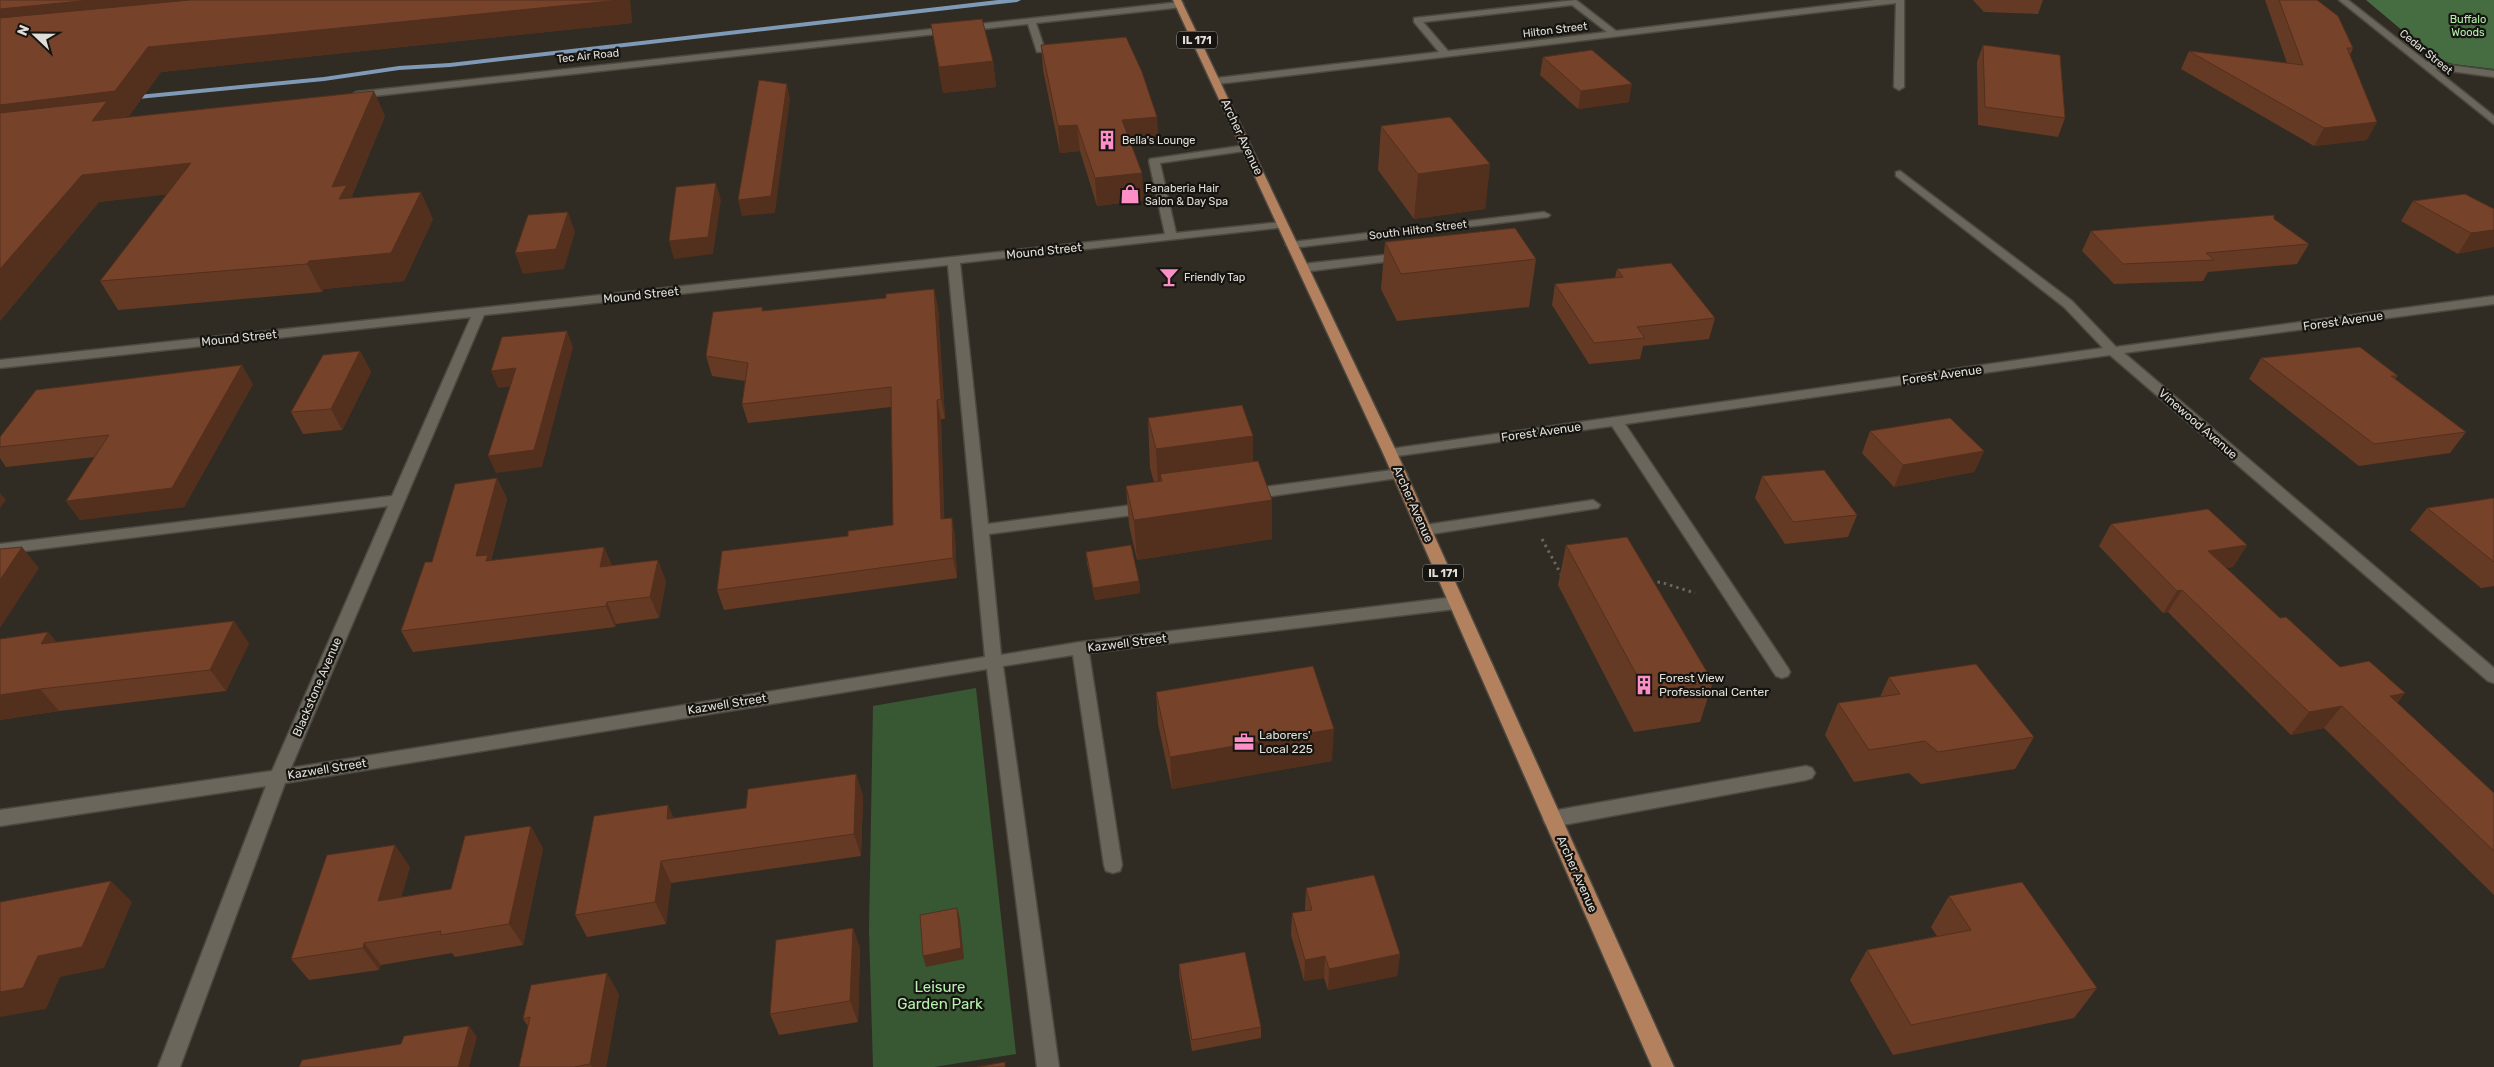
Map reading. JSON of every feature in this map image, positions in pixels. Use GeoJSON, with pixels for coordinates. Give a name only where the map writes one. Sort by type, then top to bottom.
{"type":"FeatureCollection","features":[{"type":"Feature","properties":{"kind":"main road","name":"Archer Avenue"},"geometry":{"type":"LineString","coordinates":[[1178,2],[1217,81],[1282,225],[1400,474],[1455,603],[1663,1067]]}},
{"type":"Feature","properties":{"kind":"street","name":"Hilton Street"},"geometry":{"type":"LineString","coordinates":[[1217,81],[1615,34],[1858,2],[1899,0]]}},
{"type":"Feature","properties":{"kind":"street"},"geometry":{"type":"LineString","coordinates":[[1899,0],[1899,87]]}},
{"type":"Feature","properties":{"kind":"street","name":"Cedar Street"},"geometry":{"type":"LineString","coordinates":[[2343,0],[2494,121]]}},
{"type":"Feature","properties":{"kind":"street","name":"Tec Air Road"},"geometry":{"type":"LineString","coordinates":[[349,96],[1178,2]]}},
{"type":"Feature","properties":{"kind":"street"},"geometry":{"type":"LineString","coordinates":[[1446,54],[1417,20],[1574,2],[1615,34]]}},
{"type":"Feature","properties":{"kind":"street"},"geometry":{"type":"LineString","coordinates":[[1031,20],[1040,50],[1067,48]]}},
{"type":"Feature","properties":{"kind":"street"},"geometry":{"type":"LineString","coordinates":[[2424,65],[2494,74]]}},
{"type":"Feature","properties":{"kind":"street"},"geometry":{"type":"LineString","coordinates":[[1171,237],[1154,161],[1248,148]]}},
{"type":"Feature","properties":{"kind":"street","name":"Vinewood Avenue"},"geometry":{"type":"LineString","coordinates":[[1900,174],[2068,304],[2113,351],[2494,677]]}},
{"type":"Feature","properties":{"kind":"street","name":"South Hilton Street"},"geometry":{"type":"LineString","coordinates":[[1292,245],[1544,214]]}},
{"type":"Feature","properties":{"kind":"street","name":"Mound Street"},"geometry":{"type":"LineString","coordinates":[[0,364],[1282,225]]}},
{"type":"Feature","properties":{"kind":"street"},"geometry":{"type":"LineString","coordinates":[[1303,268],[1418,255]]}},
{"type":"Feature","properties":{"kind":"street"},"geometry":{"type":"LineString","coordinates":[[954,261],[994,662],[1048,1067]]}},
{"type":"Feature","properties":{"kind":"street","name":"Forest Avenue"},"geometry":{"type":"LineString","coordinates":[[1390,453],[2113,351],[2494,300]]}},
{"type":"Feature","properties":{"kind":"street","name":"Blackstone Avenue"},"geometry":{"type":"LineString","coordinates":[[169,1067],[278,777],[479,312]]}},
{"type":"Feature","properties":{"kind":"street"},"geometry":{"type":"LineString","coordinates":[[1616,421],[1782,672]]}},
{"type":"Feature","properties":{"kind":"street"},"geometry":{"type":"LineString","coordinates":[[1232,496],[1400,474]]}},
{"type":"Feature","properties":{"kind":"street"},"geometry":{"type":"LineString","coordinates":[[0,549],[397,500]]}},
{"type":"Feature","properties":{"kind":"street"},"geometry":{"type":"LineString","coordinates":[[1425,530],[1593,505]]}},
{"type":"Feature","properties":{"kind":"street"},"geometry":{"type":"LineString","coordinates":[[981,530],[1165,506]]}},
{"type":"Feature","properties":{"kind":"street","name":"Kazwell Street"},"geometry":{"type":"LineString","coordinates":[[0,818],[278,777],[1080,648],[1455,603]]}},
{"type":"Feature","properties":{"kind":"street"},"geometry":{"type":"LineString","coordinates":[[1080,648],[1114,865]]}},
{"type":"Feature","properties":{"kind":"street"},"geometry":{"type":"LineString","coordinates":[[1552,819],[1806,772]]}},
{"type":"Feature","properties":{"kind":"path"},"geometry":{"type":"LineString","coordinates":[[1557,567],[1565,582]]}},
{"type":"Feature","properties":{"kind":"path"},"geometry":{"type":"LineString","coordinates":[[1645,584],[1652,583]]}},
{"type":"Feature","properties":{"kind":"green space","name":"Buffalo Woods"},"geometry":{"type":"Polygon","coordinates":[[[2366,0],[2494,0],[2494,69],[2453,64],[2435,58],[2366,0]]]}},
{"type":"Feature","properties":{"kind":"green space","name":"Leisure Garden Park"},"geometry":{"type":"Polygon","coordinates":[[[976,688],[1016,1054],[934,1067],[873,1067],[869,930],[873,706],[976,688]]]}},
{"type":"Feature","properties":{"kind":"building"},"geometry":{"type":"Polygon","coordinates":[[[0,0],[91,0],[0,9],[0,0]]]}},
{"type":"Feature","properties":{"kind":"building"},"geometry":{"type":"Polygon","coordinates":[[[190,0],[620,0],[148,47],[115,91],[0,105],[0,18],[190,0]]]}},
{"type":"Feature","properties":{"kind":"building"},"geometry":{"type":"Polygon","coordinates":[[[2279,0],[2317,0],[2338,16],[2353,48],[2347,48],[2377,122],[2324,128],[2189,51],[2303,65],[2279,0]]]}},
{"type":"Feature","properties":{"kind":"building"},"geometry":{"type":"Polygon","coordinates":[[[982,19],[993,61],[939,67],[931,24],[982,19]]]}},
{"type":"Feature","properties":{"kind":"building"},"geometry":{"type":"Polygon","coordinates":[[[1126,37],[1142,72],[1157,117],[1122,120],[1142,173],[1095,178],[1077,125],[1058,126],[1041,45],[1126,37]]]}},
{"type":"Feature","properties":{"kind":"building"},"geometry":{"type":"Polygon","coordinates":[[[1983,45],[2060,55],[2065,118],[1985,107],[1983,45]]]}},
{"type":"Feature","properties":{"kind":"building"},"geometry":{"type":"Polygon","coordinates":[[[1592,50],[1632,84],[1581,91],[1543,57],[1592,50]]]}},
{"type":"Feature","properties":{"kind":"building"},"geometry":{"type":"Polygon","coordinates":[[[759,80],[787,84],[771,196],[738,200],[759,80]]]}},
{"type":"Feature","properties":{"kind":"building"},"geometry":{"type":"Polygon","coordinates":[[[374,91],[332,187],[347,185],[339,199],[421,192],[391,253],[309,261],[307,264],[100,281],[191,163],[82,175],[0,269],[0,113],[107,101],[92,121],[374,91]]]}},
{"type":"Feature","properties":{"kind":"building"},"geometry":{"type":"Polygon","coordinates":[[[1450,117],[1490,164],[1418,174],[1381,126],[1450,117]]]}},
{"type":"Feature","properties":{"kind":"building"},"geometry":{"type":"Polygon","coordinates":[[[716,183],[708,237],[669,241],[676,187],[716,183]]]}},
{"type":"Feature","properties":{"kind":"building"},"geometry":{"type":"Polygon","coordinates":[[[2465,194],[2494,209],[2494,230],[2471,233],[2413,201],[2465,194]]]}},
{"type":"Feature","properties":{"kind":"building"},"geometry":{"type":"Polygon","coordinates":[[[568,212],[556,249],[515,253],[528,215],[568,212]]]}},
{"type":"Feature","properties":{"kind":"building"},"geometry":{"type":"Polygon","coordinates":[[[2274,215],[2274,219],[2309,244],[2206,253],[2214,260],[2123,264],[2091,231],[2274,215]]]}},
{"type":"Feature","properties":{"kind":"building"},"geometry":{"type":"Polygon","coordinates":[[[1515,228],[1536,259],[1401,274],[1385,242],[1515,228]]]}},
{"type":"Feature","properties":{"kind":"building"},"geometry":{"type":"Polygon","coordinates":[[[1671,263],[1715,318],[1637,327],[1645,338],[1594,343],[1555,284],[1623,277],[1617,269],[1671,263]]]}},
{"type":"Feature","properties":{"kind":"building"},"geometry":{"type":"Polygon","coordinates":[[[934,289],[941,399],[937,400],[941,519],[952,518],[953,558],[717,590],[722,551],[848,536],[848,531],[893,525],[891,387],[742,404],[748,363],[706,356],[713,312],[762,307],[762,311],[886,298],[886,294],[934,289]]]}},
{"type":"Feature","properties":{"kind":"building"},"geometry":{"type":"Polygon","coordinates":[[[567,331],[534,450],[488,456],[516,368],[491,371],[502,337],[567,331]]]}},
{"type":"Feature","properties":{"kind":"building"},"geometry":{"type":"Polygon","coordinates":[[[2360,347],[2398,376],[2391,376],[2466,432],[2374,444],[2261,358],[2360,347]]]}},
{"type":"Feature","properties":{"kind":"building"},"geometry":{"type":"Polygon","coordinates":[[[360,351],[331,409],[291,412],[323,355],[360,351]]]}},
{"type":"Feature","properties":{"kind":"building"},"geometry":{"type":"Polygon","coordinates":[[[242,365],[172,488],[66,501],[109,435],[0,447],[0,437],[36,390],[242,365]]]}},
{"type":"Feature","properties":{"kind":"building"},"geometry":{"type":"Polygon","coordinates":[[[1242,405],[1253,436],[1156,449],[1148,418],[1242,405]]]}},
{"type":"Feature","properties":{"kind":"building"},"geometry":{"type":"Polygon","coordinates":[[[1950,418],[1984,451],[1903,465],[1870,431],[1950,418]]]}},
{"type":"Feature","properties":{"kind":"building"},"geometry":{"type":"Polygon","coordinates":[[[1258,461],[1272,500],[1134,520],[1126,486],[1162,481],[1160,474],[1258,461]]]}},
{"type":"Feature","properties":{"kind":"building"},"geometry":{"type":"Polygon","coordinates":[[[1824,470],[1857,515],[1793,522],[1762,476],[1824,470]]]}},
{"type":"Feature","properties":{"kind":"building"},"geometry":{"type":"Polygon","coordinates":[[[497,478],[476,556],[488,555],[486,561],[604,547],[600,567],[658,560],[650,597],[607,602],[606,606],[401,631],[425,562],[432,562],[455,484],[497,478]]]}},
{"type":"Feature","properties":{"kind":"building"},"geometry":{"type":"Polygon","coordinates":[[[2494,498],[2494,562],[2427,508],[2494,498]]]}},
{"type":"Feature","properties":{"kind":"building"},"geometry":{"type":"Polygon","coordinates":[[[2208,509],[2247,545],[2208,551],[2280,618],[2286,617],[2340,667],[2369,661],[2405,693],[2390,696],[2494,793],[2494,851],[2342,706],[2309,712],[2182,590],[2177,591],[2111,524],[2208,509]]]}},
{"type":"Feature","properties":{"kind":"building"},"geometry":{"type":"Polygon","coordinates":[[[1627,537],[1713,682],[1646,692],[1566,545],[1627,537]]]}},
{"type":"Feature","properties":{"kind":"building"},"geometry":{"type":"Polygon","coordinates":[[[1131,545],[1139,581],[1093,588],[1086,552],[1131,545]]]}},
{"type":"Feature","properties":{"kind":"building"},"geometry":{"type":"Polygon","coordinates":[[[22,547],[0,580],[0,549],[22,547]]]}},
{"type":"Feature","properties":{"kind":"building"},"geometry":{"type":"Polygon","coordinates":[[[234,621],[210,670],[0,695],[0,639],[48,632],[41,644],[234,621]]]}},
{"type":"Feature","properties":{"kind":"building"},"geometry":{"type":"Polygon","coordinates":[[[1976,664],[2034,737],[1938,752],[1925,741],[1869,750],[1838,703],[1900,694],[1889,677],[1976,664]]]}},
{"type":"Feature","properties":{"kind":"building"},"geometry":{"type":"Polygon","coordinates":[[[1313,666],[1334,729],[1170,757],[1156,692],[1313,666]]]}},
{"type":"Feature","properties":{"kind":"building"},"geometry":{"type":"Polygon","coordinates":[[[856,774],[854,834],[661,861],[655,902],[575,915],[594,816],[668,805],[667,819],[746,808],[748,789],[856,774]]]}},
{"type":"Feature","properties":{"kind":"building"},"geometry":{"type":"Polygon","coordinates":[[[531,826],[509,924],[440,935],[441,931],[364,943],[363,948],[291,959],[327,855],[395,845],[378,901],[451,889],[465,836],[531,826]]]}},
{"type":"Feature","properties":{"kind":"building"},"geometry":{"type":"Polygon","coordinates":[[[1374,875],[1400,954],[1329,969],[1325,956],[1305,960],[1292,913],[1312,910],[1306,888],[1374,875]]]}},
{"type":"Feature","properties":{"kind":"building"},"geometry":{"type":"Polygon","coordinates":[[[111,881],[82,947],[38,956],[23,988],[0,992],[0,902],[111,881]]]}},
{"type":"Feature","properties":{"kind":"building"},"geometry":{"type":"Polygon","coordinates":[[[2022,882],[2097,988],[1911,1025],[1867,950],[1971,930],[1949,896],[2022,882]]]}},
{"type":"Feature","properties":{"kind":"building"},"geometry":{"type":"Polygon","coordinates":[[[957,908],[961,948],[923,956],[920,915],[957,908]]]}},
{"type":"Feature","properties":{"kind":"building"},"geometry":{"type":"Polygon","coordinates":[[[853,928],[850,1001],[770,1014],[776,940],[853,928]]]}},
{"type":"Feature","properties":{"kind":"building"},"geometry":{"type":"Polygon","coordinates":[[[1245,952],[1261,1027],[1192,1040],[1179,964],[1245,952]]]}},
{"type":"Feature","properties":{"kind":"building"},"geometry":{"type":"Polygon","coordinates":[[[607,973],[590,1064],[574,1067],[519,1067],[530,1017],[523,1019],[531,985],[607,973]]]}},
{"type":"Feature","properties":{"kind":"building"},"geometry":{"type":"Polygon","coordinates":[[[469,1026],[458,1067],[299,1067],[302,1060],[401,1044],[404,1036],[469,1026]]]}},
{"type":"Feature","properties":{"kind":"building"},"geometry":{"type":"Polygon","coordinates":[[[1005,1062],[1005,1067],[977,1067],[1005,1062]]]}},
{"type":"Feature","properties":{"kind":"waterway"},"geometry":{"type":"LineString","coordinates":[[128,98],[324,79],[399,68],[450,65],[1017,0]]}},
{"type":"Feature","properties":{"kind":"place","name":"Bella's Lounge"},"geometry":{"type":"Point","coordinates":[1107,140]}},
{"type":"Feature","properties":{"kind":"place","name":"Fanaberia Hair Salon & Day Spa"},"geometry":{"type":"Point","coordinates":[1130,194]}},
{"type":"Feature","properties":{"kind":"place","name":"Friendly Tap"},"geometry":{"type":"Point","coordinates":[1169,277]}},
{"type":"Feature","properties":{"kind":"place","name":"Forest View Professional Center"},"geometry":{"type":"Point","coordinates":[1644,685]}},
{"type":"Feature","properties":{"kind":"place","name":"Laborers' Local 225"},"geometry":{"type":"Point","coordinates":[1244,742]}}]}
